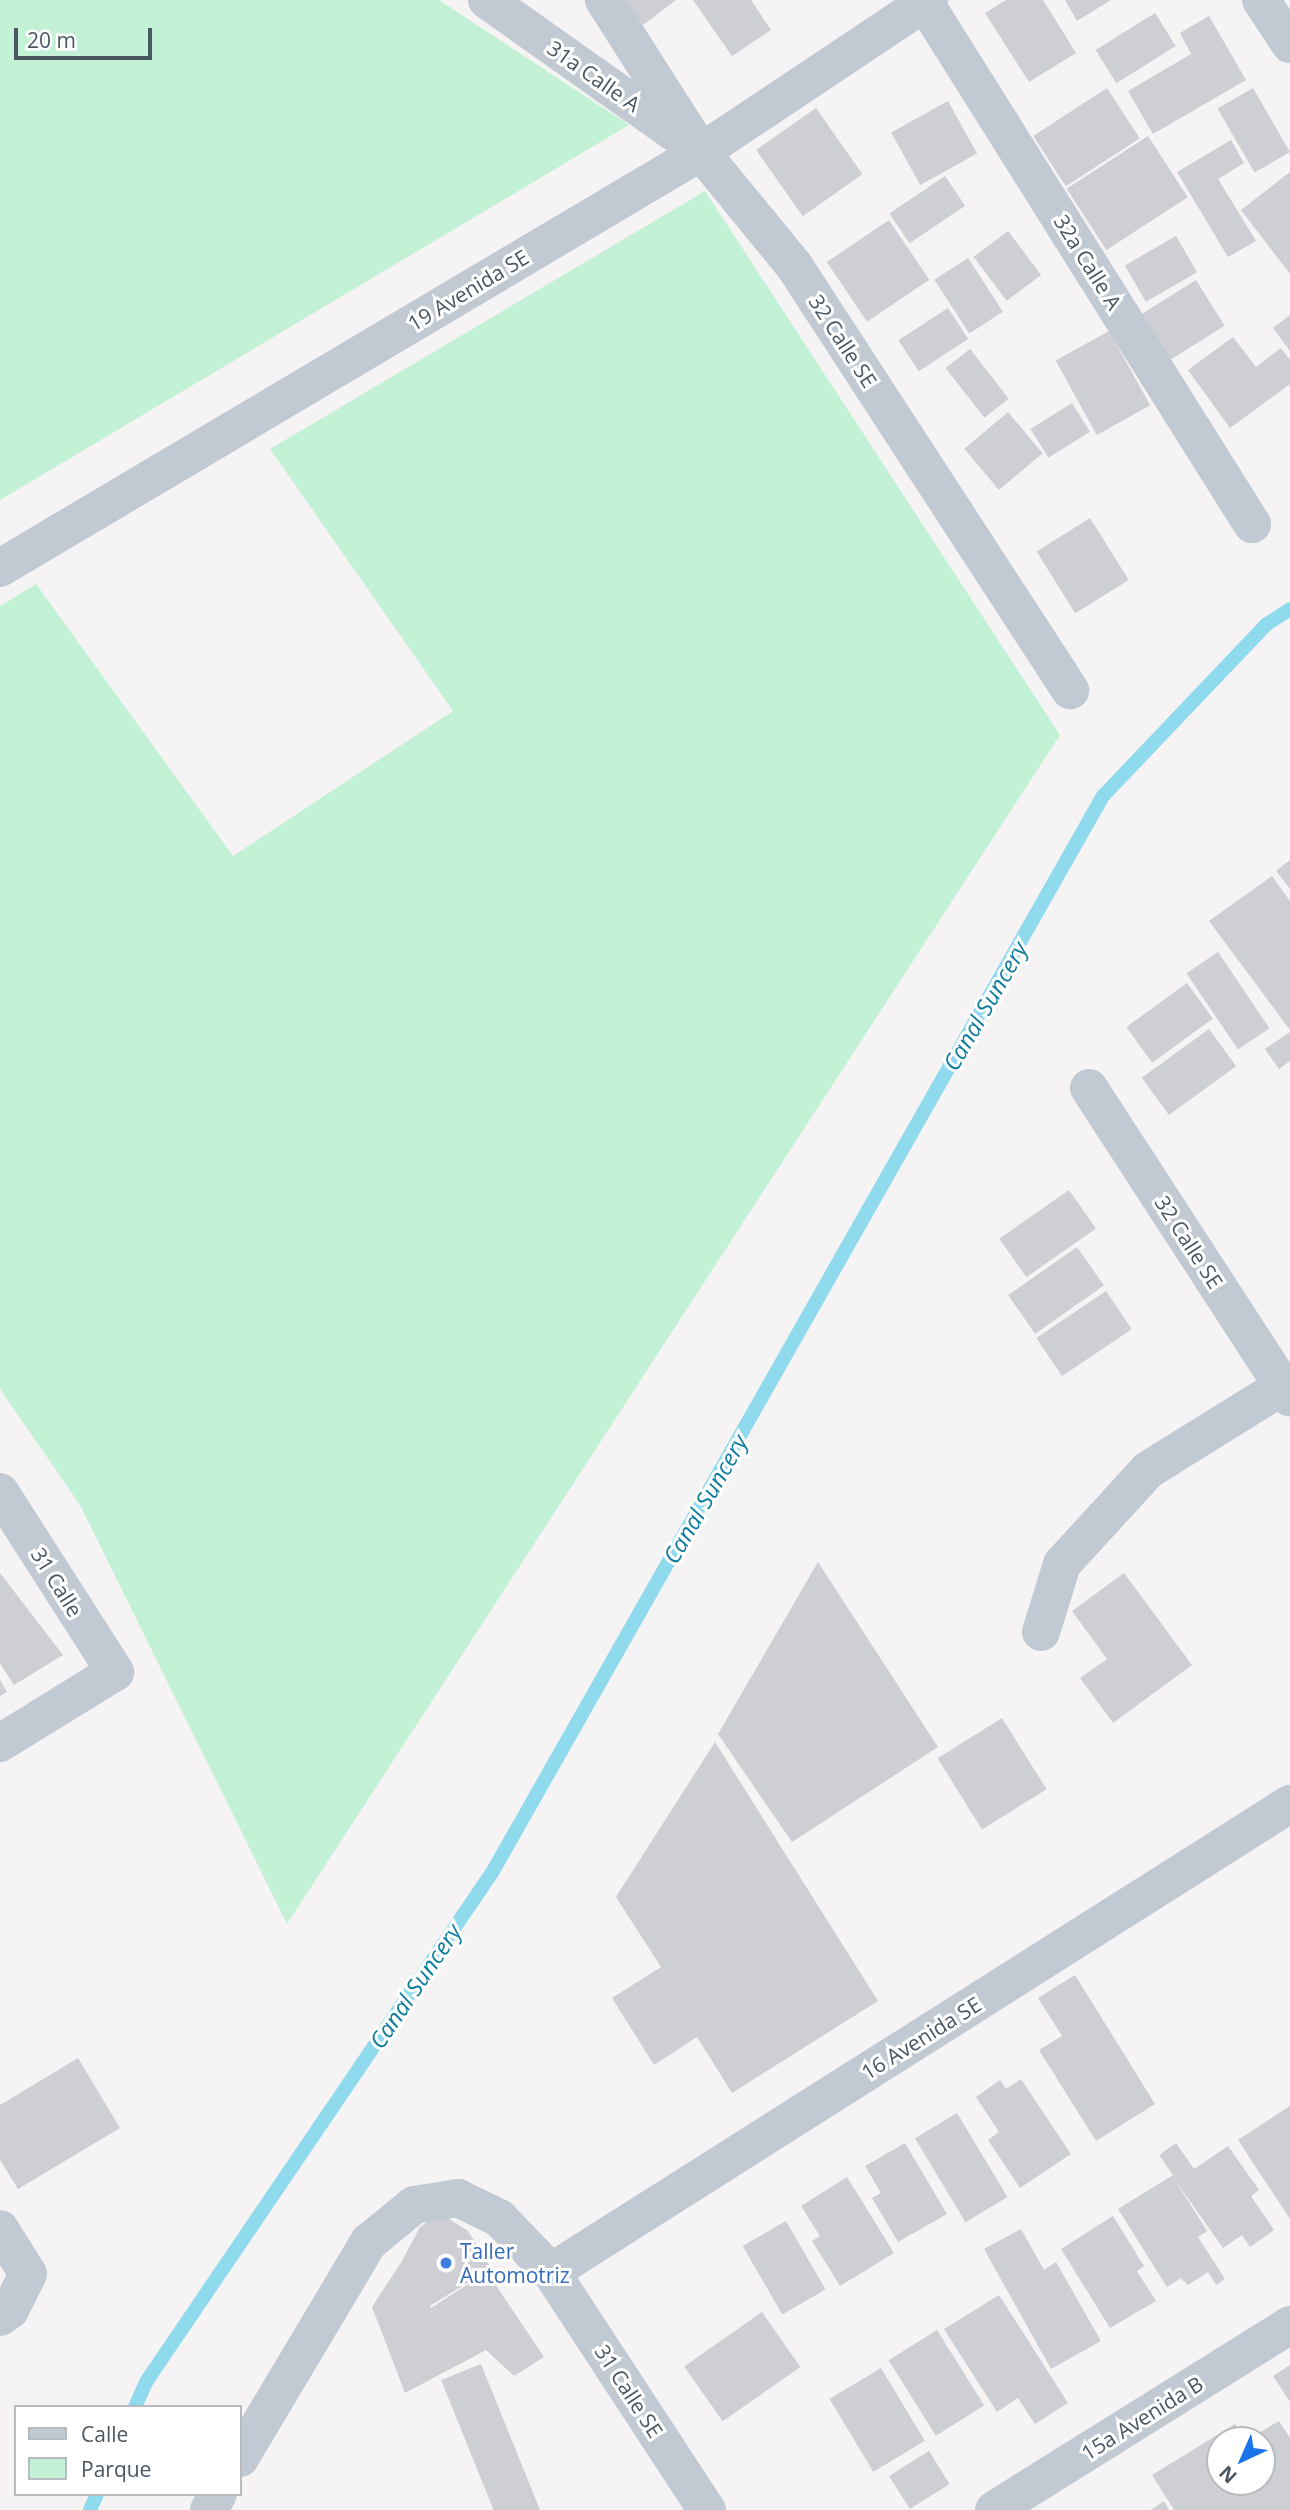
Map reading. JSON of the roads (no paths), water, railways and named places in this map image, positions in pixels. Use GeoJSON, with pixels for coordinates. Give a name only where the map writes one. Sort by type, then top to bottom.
{"type":"FeatureCollection","features":[{"type":"Feature","properties":{"kind":"street","name":"31a Calle A"},"geometry":{"type":"LineString","coordinates":[[487,0],[701,152]]}},
{"type":"Feature","properties":{"kind":"street","name":"32 Calle SE"},"geometry":{"type":"LineString","coordinates":[[604,0],[701,152],[795,267],[1070,690]]}},
{"type":"Feature","properties":{"kind":"street"},"geometry":{"type":"LineString","coordinates":[[1261,0],[1290,44]]}},
{"type":"Feature","properties":{"kind":"street","name":"19 Avenida SE"},"geometry":{"type":"LineString","coordinates":[[0,568],[701,152],[926,1]]}},
{"type":"Feature","properties":{"kind":"street","name":"32a Calle A"},"geometry":{"type":"LineString","coordinates":[[926,1],[1252,524]]}},
{"type":"Feature","properties":{"kind":"street","name":"32 Calle SE"},"geometry":{"type":"LineString","coordinates":[[1089,1088],[1287,1391]]}},
{"type":"Feature","properties":{"kind":"street"},"geometry":{"type":"LineString","coordinates":[[1041,1632],[1062,1564],[1147,1470],[1287,1391]]}},
{"type":"Feature","properties":{"kind":"street","name":"31 Calle"},"geometry":{"type":"LineString","coordinates":[[0,1492],[115,1672],[0,1743]]}},
{"type":"Feature","properties":{"kind":"street","name":"16 Avenida SE"},"geometry":{"type":"LineString","coordinates":[[551,2272],[1290,1804]]}},
{"type":"Feature","properties":{"kind":"street","name":"31 Calle SE"},"geometry":{"type":"LineString","coordinates":[[242,2455],[369,2242],[414,2205],[458,2198],[499,2218],[551,2272],[707,2510]]}},
{"type":"Feature","properties":{"kind":"street"},"geometry":{"type":"LineString","coordinates":[[0,2229],[28,2274],[10,2310],[0,2316]]}},
{"type":"Feature","properties":{"kind":"street","name":"15a Avenida B"},"geometry":{"type":"LineString","coordinates":[[994,2510],[1290,2325]]}},
{"type":"Feature","properties":{"kind":"waterway","name":"Canal Suncery"},"geometry":{"type":"LineString","coordinates":[[136,2405],[146,2382],[493,1871],[1103,796],[1267,624],[1290,609]]}},
{"type":"Feature","properties":{"kind":"waterway","name":"Canal Suncery"},"geometry":{"type":"LineString","coordinates":[[90,2510],[96,2496]]}},
{"type":"Feature","properties":{"kind":"place","name":"Taller Automotriz"},"geometry":{"type":"Point","coordinates":[446,2263]}}]}
